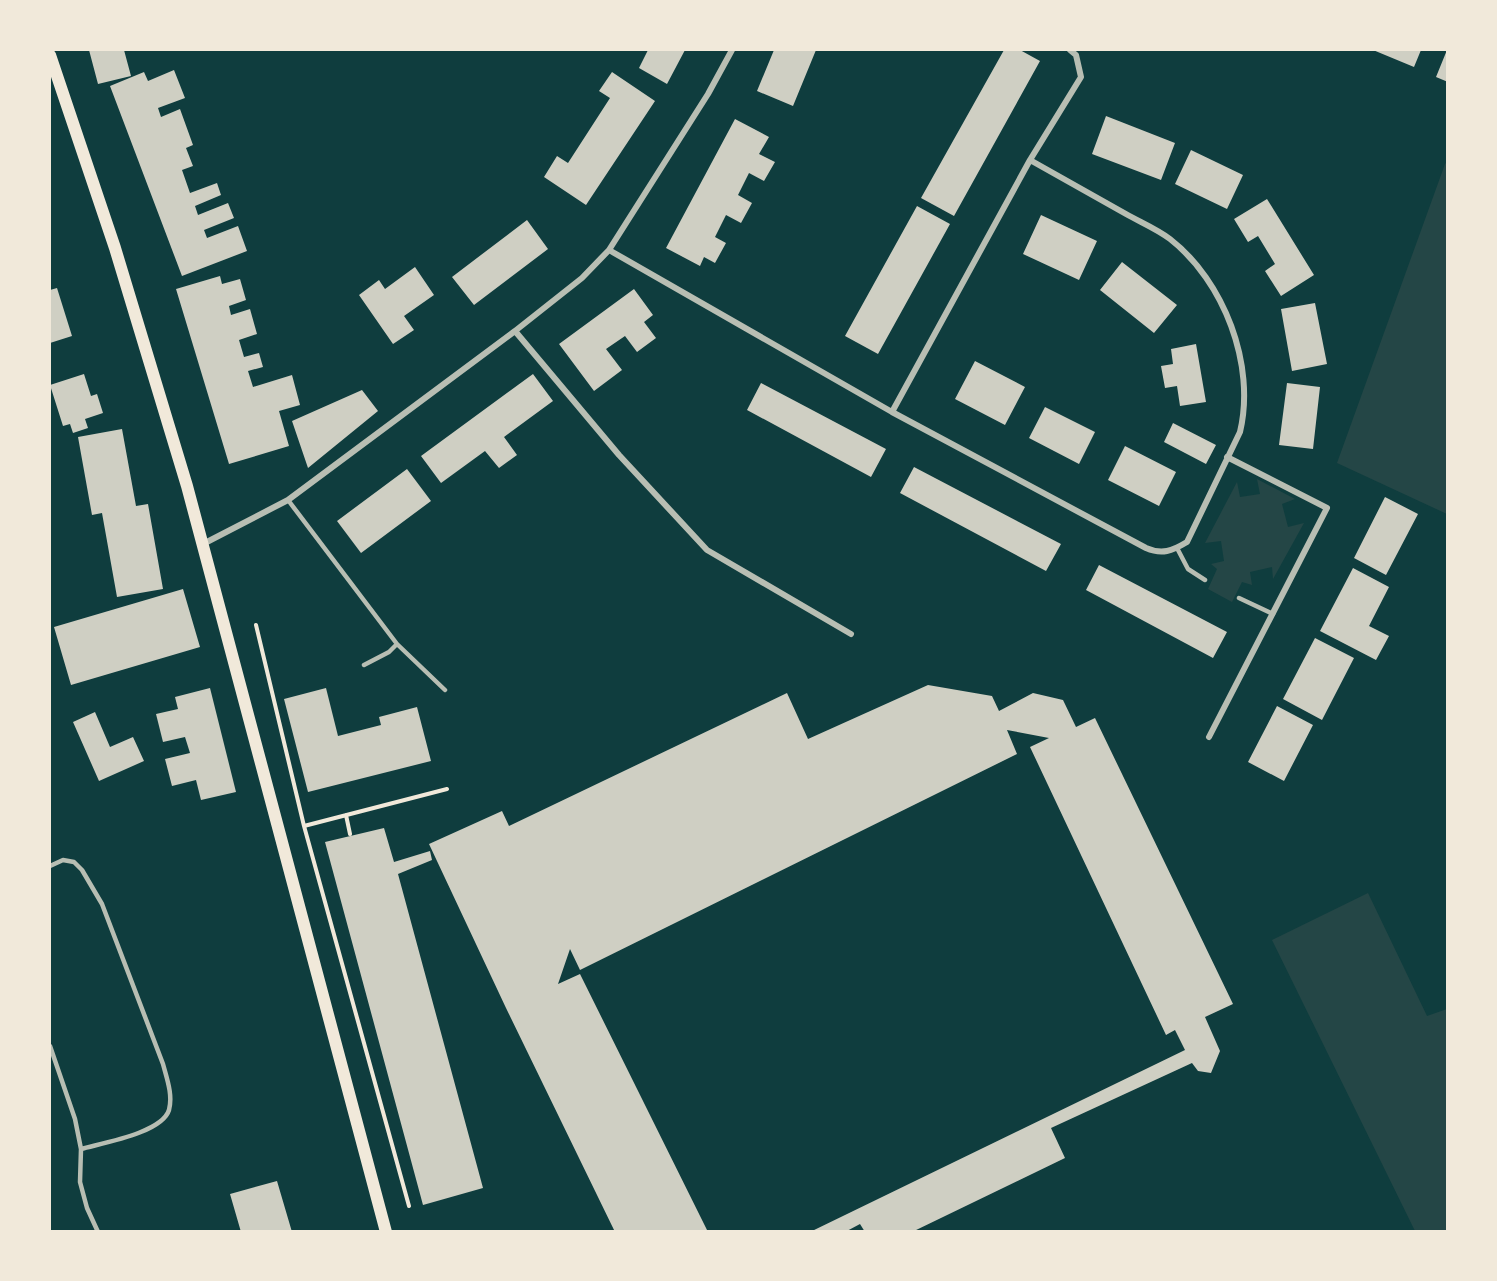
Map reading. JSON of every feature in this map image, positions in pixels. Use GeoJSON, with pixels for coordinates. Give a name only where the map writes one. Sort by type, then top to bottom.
{"type":"FeatureCollection","features":[{"type":"Feature","properties":{"kind":"main road"},"geometry":{"type":"LineString","coordinates":[[50,55],[118,259],[203,544],[386,1232]]}},
{"type":"Feature","properties":{"kind":"street"},"geometry":{"type":"LineString","coordinates":[[203,544],[288,500],[515,331],[582,278],[609,250],[708,94],[732,50]]}},
{"type":"Feature","properties":{"kind":"street"},"geometry":{"type":"LineString","coordinates":[[892,412],[1030,160],[1081,77],[1076,55],[1070,50]]}},
{"type":"Feature","properties":{"kind":"street"},"geometry":{"type":"LineString","coordinates":[[609,250],[892,412],[1146,548],[1159,553],[1177,548],[1187,542],[1240,432],[1245,412],[1244,372],[1226,312],[1190,258],[1169,238],[1030,160]]}},
{"type":"Feature","properties":{"kind":"street"},"geometry":{"type":"LineString","coordinates":[[515,331],[619,455],[707,550],[851,634]]}},
{"type":"Feature","properties":{"kind":"street"},"geometry":{"type":"LineString","coordinates":[[1209,737],[1327,508],[1227,457]]}},
{"type":"Feature","properties":{"kind":"lane"},"geometry":{"type":"LineString","coordinates":[[288,500],[397,644],[445,690]]}},
{"type":"Feature","properties":{"kind":"lane"},"geometry":{"type":"LineString","coordinates":[[1177,548],[1188,569],[1205,580]]}},
{"type":"Feature","properties":{"kind":"lane"},"geometry":{"type":"LineString","coordinates":[[1239,598],[1273,614]]}},
{"type":"Feature","properties":{"kind":"lane"},"geometry":{"type":"LineString","coordinates":[[364,665],[389,652],[397,644]]}},
{"type":"Feature","properties":{"kind":"lane"},"geometry":{"type":"LineString","coordinates":[[50,866],[63,860],[74,862],[82,870],[102,904],[163,1064],[170,1090],[169,1111],[160,1124],[81,1149]]}},
{"type":"Feature","properties":{"kind":"lane"},"geometry":{"type":"LineString","coordinates":[[50,1046],[75,1119],[81,1149],[80,1182],[87,1208],[98,1232]]}},
{"type":"Feature","properties":{"kind":"path"},"geometry":{"type":"LineString","coordinates":[[256,625],[304,825],[409,1206]]}},
{"type":"Feature","properties":{"kind":"path"},"geometry":{"type":"LineString","coordinates":[[304,825],[447,789]]}},
{"type":"Feature","properties":{"kind":"path"},"geometry":{"type":"LineString","coordinates":[[346,815],[350,834]]}},
{"type":"Feature","properties":{"kind":"shaded area"},"geometry":{"type":"Polygon","coordinates":[[[1447,162],[1447,514],[1337,463],[1447,162]]]}},
{"type":"Feature","properties":{"kind":"shaded area"},"geometry":{"type":"Polygon","coordinates":[[[1257,479],[1295,499],[1282,504],[1288,527],[1304,523],[1273,579],[1272,567],[1250,572],[1252,585],[1242,582],[1232,602],[1208,589],[1217,569],[1211,564],[1224,561],[1221,541],[1205,543],[1237,482],[1240,497],[1260,494],[1257,479]]]}},
{"type":"Feature","properties":{"kind":"shaded area"},"geometry":{"type":"Polygon","coordinates":[[[1368,893],[1427,1016],[1447,1009],[1447,1231],[1415,1231],[1272,940],[1368,893]]]}},
{"type":"Feature","properties":{"kind":"building"},"geometry":{"type":"Polygon","coordinates":[[[89,50],[124,50],[131,76],[98,84],[89,50]]]}},
{"type":"Feature","properties":{"kind":"building"},"geometry":{"type":"Polygon","coordinates":[[[648,50],[685,50],[667,84],[639,68],[648,50]]]}},
{"type":"Feature","properties":{"kind":"building"},"geometry":{"type":"Polygon","coordinates":[[[774,50],[816,50],[793,106],[757,91],[774,50]]]}},
{"type":"Feature","properties":{"kind":"building"},"geometry":{"type":"Polygon","coordinates":[[[1004,50],[1020,50],[1040,61],[954,216],[921,198],[1004,50]]]}},
{"type":"Feature","properties":{"kind":"building"},"geometry":{"type":"Polygon","coordinates":[[[1373,50],[1421,50],[1414,67],[1373,50]]]}},
{"type":"Feature","properties":{"kind":"building"},"geometry":{"type":"Polygon","coordinates":[[[1448,50],[1448,82],[1436,77],[1448,50]]]}},
{"type":"Feature","properties":{"kind":"building"},"geometry":{"type":"Polygon","coordinates":[[[174,70],[185,98],[158,108],[161,117],[180,109],[193,145],[186,148],[193,166],[182,170],[190,193],[217,183],[221,195],[195,206],[198,215],[228,203],[234,218],[204,230],[207,238],[238,226],[247,251],[182,276],[110,86],[144,72],[148,81],[174,70]]]}},
{"type":"Feature","properties":{"kind":"building"},"geometry":{"type":"Polygon","coordinates":[[[612,72],[655,101],[586,205],[544,177],[557,156],[568,163],[610,98],[599,91],[612,72]]]}},
{"type":"Feature","properties":{"kind":"building"},"geometry":{"type":"Polygon","coordinates":[[[1106,116],[1175,143],[1161,180],[1092,154],[1106,116]]]}},
{"type":"Feature","properties":{"kind":"building"},"geometry":{"type":"Polygon","coordinates":[[[735,119],[769,137],[759,154],[775,162],[764,181],[749,173],[738,195],[752,203],[741,223],[726,215],[715,237],[726,243],[715,263],[704,257],[700,266],[666,248],[735,119]]]}},
{"type":"Feature","properties":{"kind":"building"},"geometry":{"type":"Polygon","coordinates":[[[1191,150],[1243,175],[1227,209],[1175,184],[1191,150]]]}},
{"type":"Feature","properties":{"kind":"building"},"geometry":{"type":"Polygon","coordinates":[[[1267,199],[1314,275],[1281,296],[1265,271],[1275,264],[1258,236],[1248,242],[1234,219],[1267,199]]]}},
{"type":"Feature","properties":{"kind":"building"},"geometry":{"type":"Polygon","coordinates":[[[917,206],[950,224],[878,354],[845,336],[917,206]]]}},
{"type":"Feature","properties":{"kind":"building"},"geometry":{"type":"Polygon","coordinates":[[[1041,215],[1097,241],[1079,280],[1023,254],[1041,215]]]}},
{"type":"Feature","properties":{"kind":"building"},"geometry":{"type":"Polygon","coordinates":[[[527,220],[548,249],[474,305],[452,277],[527,220]]]}},
{"type":"Feature","properties":{"kind":"building"},"geometry":{"type":"Polygon","coordinates":[[[1122,262],[1177,305],[1154,333],[1100,290],[1122,262]]]}},
{"type":"Feature","properties":{"kind":"building"},"geometry":{"type":"Polygon","coordinates":[[[415,267],[434,295],[404,316],[414,330],[393,344],[359,295],[379,280],[385,289],[415,267]]]}},
{"type":"Feature","properties":{"kind":"building"},"geometry":{"type":"Polygon","coordinates":[[[220,276],[222,284],[240,279],[246,300],[229,306],[231,315],[250,309],[257,334],[239,340],[244,357],[259,353],[263,367],[248,371],[253,387],[292,375],[300,405],[279,411],[289,446],[229,464],[176,289],[220,276]]]}},
{"type":"Feature","properties":{"kind":"building"},"geometry":{"type":"Polygon","coordinates":[[[57,288],[72,336],[50,343],[50,290],[57,288]]]}},
{"type":"Feature","properties":{"kind":"building"},"geometry":{"type":"Polygon","coordinates":[[[634,289],[653,315],[644,322],[656,338],[637,352],[625,336],[606,349],[622,370],[594,391],[559,344],[634,289]]]}},
{"type":"Feature","properties":{"kind":"building"},"geometry":{"type":"Polygon","coordinates":[[[1315,303],[1327,364],[1292,371],[1281,309],[1315,303]]]}},
{"type":"Feature","properties":{"kind":"building"},"geometry":{"type":"Polygon","coordinates":[[[1196,344],[1206,402],[1180,406],[1177,386],[1165,388],[1161,366],[1173,364],[1171,349],[1196,344]]]}},
{"type":"Feature","properties":{"kind":"building"},"geometry":{"type":"Polygon","coordinates":[[[975,361],[1025,387],[1005,425],[955,399],[975,361]]]}},
{"type":"Feature","properties":{"kind":"building"},"geometry":{"type":"Polygon","coordinates":[[[84,374],[91,396],[97,394],[103,413],[85,419],[88,428],[73,433],[70,424],[63,426],[50,385],[84,374]]]}},
{"type":"Feature","properties":{"kind":"building"},"geometry":{"type":"Polygon","coordinates":[[[533,374],[553,401],[504,437],[517,455],[499,468],[485,451],[441,483],[421,456],[533,374]]]}},
{"type":"Feature","properties":{"kind":"building"},"geometry":{"type":"Polygon","coordinates":[[[761,383],[886,449],[871,477],[747,410],[761,383]]]}},
{"type":"Feature","properties":{"kind":"building"},"geometry":{"type":"Polygon","coordinates":[[[1287,383],[1320,387],[1313,449],[1279,445],[1287,383]]]}},
{"type":"Feature","properties":{"kind":"building"},"geometry":{"type":"Polygon","coordinates":[[[362,390],[378,411],[308,468],[292,421],[362,390]]]}},
{"type":"Feature","properties":{"kind":"building"},"geometry":{"type":"Polygon","coordinates":[[[1045,407],[1095,432],[1079,464],[1029,438],[1045,407]]]}},
{"type":"Feature","properties":{"kind":"building"},"geometry":{"type":"Polygon","coordinates":[[[1173,423],[1216,445],[1206,464],[1164,442],[1173,423]]]}},
{"type":"Feature","properties":{"kind":"building"},"geometry":{"type":"Polygon","coordinates":[[[122,429],[136,506],[148,504],[163,589],[117,597],[102,513],[92,515],[78,437],[122,429]]]}},
{"type":"Feature","properties":{"kind":"building"},"geometry":{"type":"Polygon","coordinates":[[[1125,446],[1176,472],[1159,506],[1108,480],[1125,446]]]}},
{"type":"Feature","properties":{"kind":"building"},"geometry":{"type":"Polygon","coordinates":[[[914,467],[1061,544],[1046,571],[900,493],[914,467]]]}},
{"type":"Feature","properties":{"kind":"building"},"geometry":{"type":"Polygon","coordinates":[[[407,469],[431,501],[361,553],[337,521],[407,469]]]}},
{"type":"Feature","properties":{"kind":"building"},"geometry":{"type":"Polygon","coordinates":[[[1385,497],[1418,514],[1386,575],[1354,558],[1385,497]]]}},
{"type":"Feature","properties":{"kind":"building"},"geometry":{"type":"Polygon","coordinates":[[[1099,565],[1227,632],[1213,658],[1086,590],[1099,565]]]}},
{"type":"Feature","properties":{"kind":"building"},"geometry":{"type":"Polygon","coordinates":[[[1353,568],[1389,587],[1369,626],[1389,636],[1376,660],[1320,631],[1353,568]]]}},
{"type":"Feature","properties":{"kind":"building"},"geometry":{"type":"Polygon","coordinates":[[[183,589],[200,647],[71,685],[54,627],[183,589]]]}},
{"type":"Feature","properties":{"kind":"building"},"geometry":{"type":"Polygon","coordinates":[[[1315,638],[1354,658],[1322,720],[1283,699],[1315,638]]]}},
{"type":"Feature","properties":{"kind":"building"},"geometry":{"type":"Polygon","coordinates":[[[928,685],[992,696],[999,711],[1033,693],[1063,700],[1076,727],[1095,718],[1233,1004],[1205,1017],[1220,1051],[1211,1073],[1198,1071],[1192,1063],[1051,1128],[1065,1158],[912,1232],[865,1232],[860,1224],[845,1232],[810,1232],[1185,1050],[1175,1030],[1166,1035],[1030,747],[1049,738],[1007,730],[1017,754],[580,970],[570,949],[558,984],[580,974],[708,1232],[615,1232],[429,844],[502,811],[509,826],[787,693],[808,739],[928,685]]]}},
{"type":"Feature","properties":{"kind":"building"},"geometry":{"type":"Polygon","coordinates":[[[210,688],[236,792],[201,800],[196,780],[172,786],[165,759],[190,753],[185,737],[163,742],[156,714],[178,709],[175,697],[210,688]]]}},
{"type":"Feature","properties":{"kind":"building"},"geometry":{"type":"Polygon","coordinates":[[[326,688],[338,736],[381,725],[379,717],[417,707],[431,761],[308,792],[284,699],[326,688]]]}},
{"type":"Feature","properties":{"kind":"building"},"geometry":{"type":"Polygon","coordinates":[[[1277,706],[1313,725],[1284,781],[1248,762],[1277,706]]]}},
{"type":"Feature","properties":{"kind":"building"},"geometry":{"type":"Polygon","coordinates":[[[95,712],[110,747],[133,737],[144,761],[99,781],[73,722],[95,712]]]}},
{"type":"Feature","properties":{"kind":"building"},"geometry":{"type":"Polygon","coordinates":[[[384,828],[394,862],[430,851],[432,860],[398,874],[483,1188],[423,1205],[325,842],[384,828]]]}},
{"type":"Feature","properties":{"kind":"building"},"geometry":{"type":"Polygon","coordinates":[[[277,1181],[292,1232],[241,1232],[230,1194],[277,1181]]]}}]}
